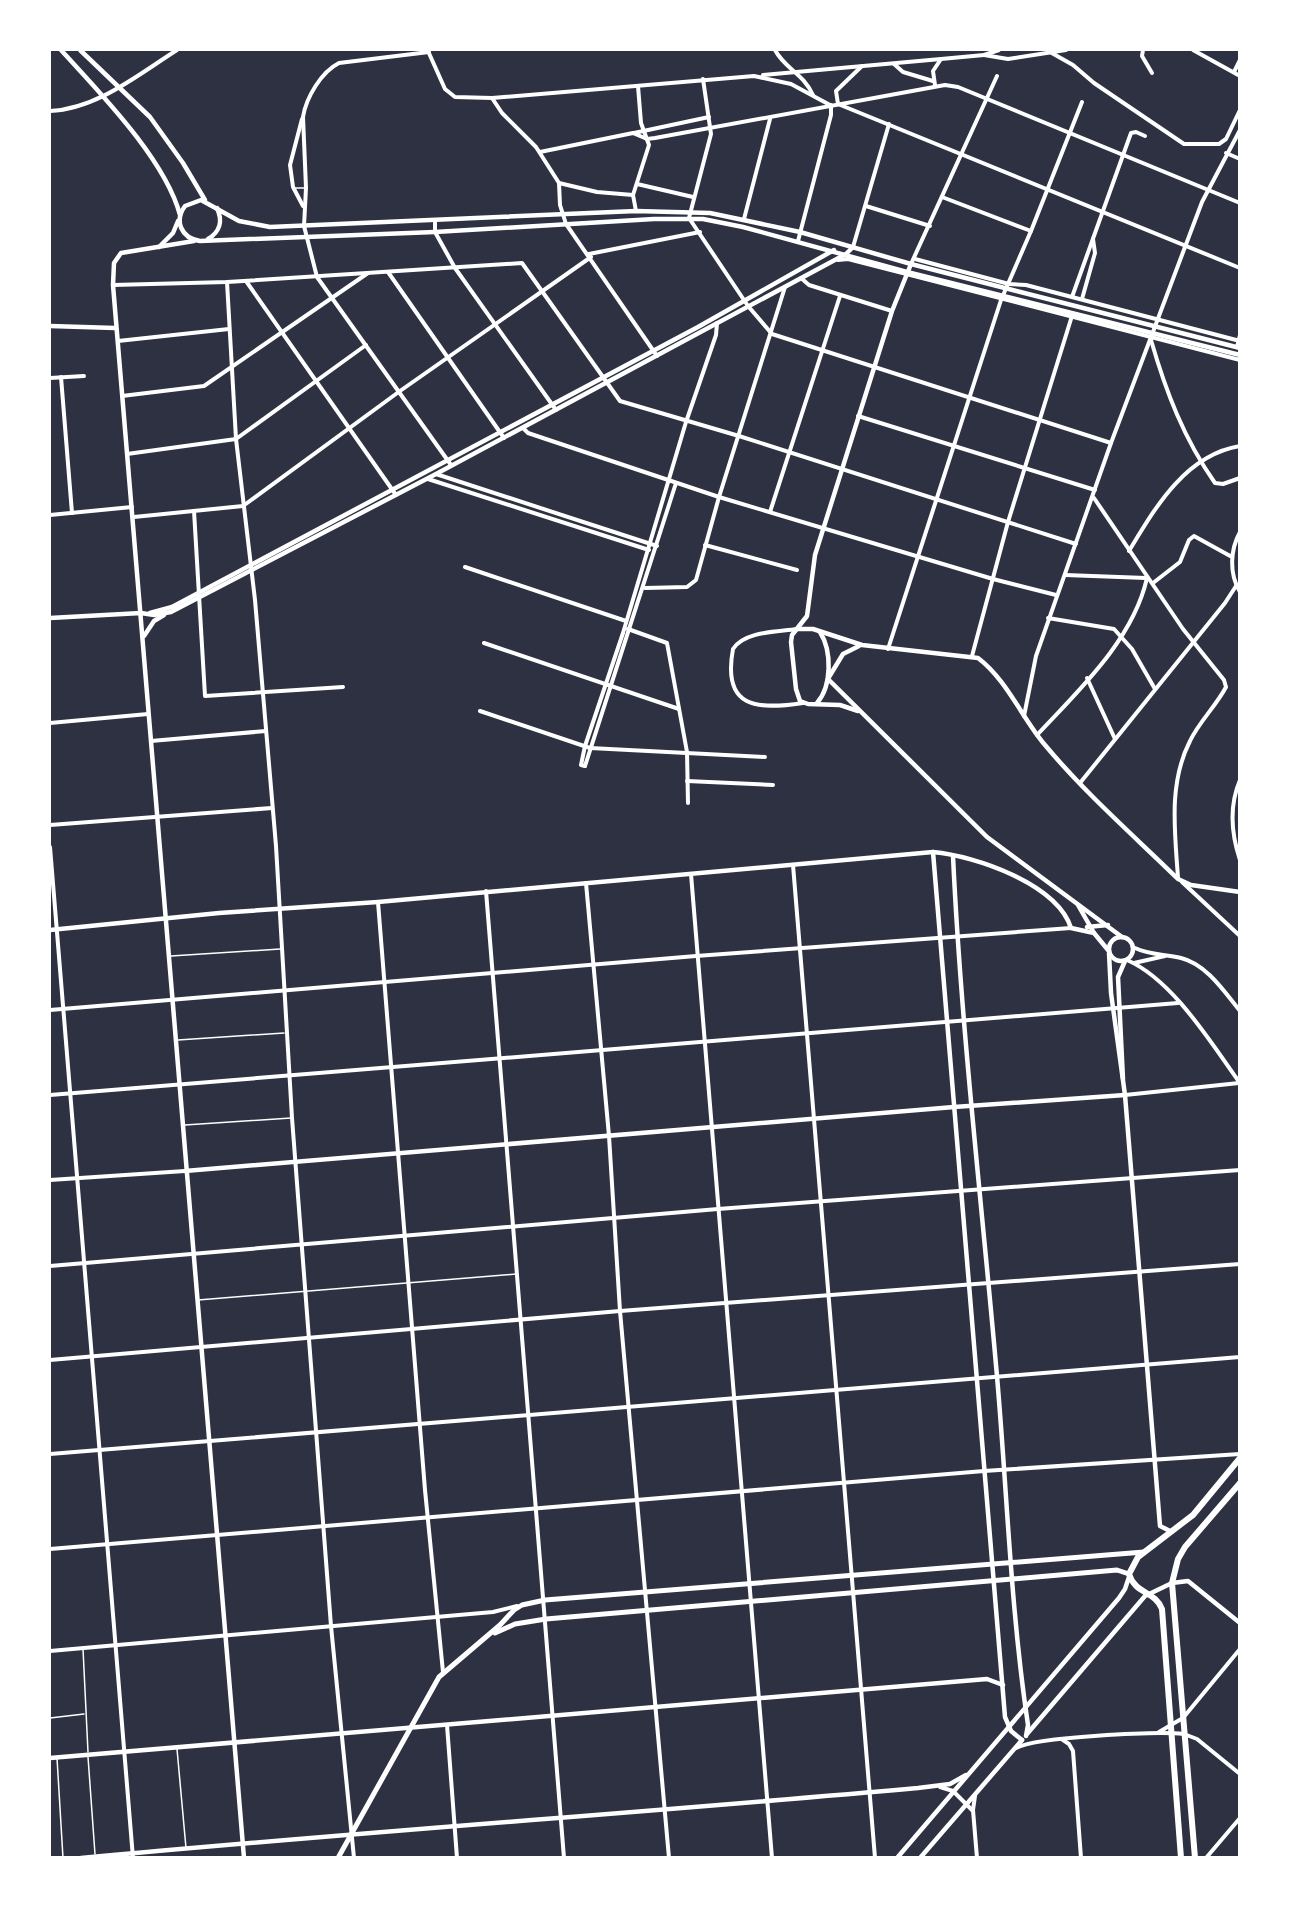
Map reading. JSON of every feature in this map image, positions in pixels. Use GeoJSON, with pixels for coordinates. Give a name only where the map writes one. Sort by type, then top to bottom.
{"type":"FeatureCollection","features":[{"type":"Feature","properties":{"kind":"highway"},"geometry":{"type":"LineString","coordinates":[[1181,1857],[1162,1609],[1150,1594],[1135,1586],[1129,1574],[1135,1562],[1144,1552],[1175,1531],[1193,1515],[1239,1458]]}},
{"type":"Feature","properties":{"kind":"highway"},"geometry":{"type":"LineString","coordinates":[[1195,1857],[1172,1583],[1178,1559],[1185,1547],[1239,1483]]}},
{"type":"Feature","properties":{"kind":"main road"},"geometry":{"type":"LineString","coordinates":[[338,1857],[443,1672],[522,1605],[545,1600],[1144,1552]]}},
{"type":"Feature","properties":{"kind":"main road"},"geometry":{"type":"LineString","coordinates":[[481,1642],[508,1626],[546,1619],[1116,1570],[1129,1574]]}},
{"type":"Feature","properties":{"kind":"main road"},"geometry":{"type":"LineString","coordinates":[[513,1612],[514,1619],[528,1621]]}},
{"type":"Feature","properties":{"kind":"street"},"geometry":{"type":"LineString","coordinates":[[61,50],[101,95],[156,166],[179,217],[182,232],[196,241]]}},
{"type":"Feature","properties":{"kind":"street"},"geometry":{"type":"LineString","coordinates":[[80,50],[150,117],[183,163],[205,200],[232,218],[254,226],[435,221],[636,211],[690,211],[744,219],[800,232],[911,264],[1008,286],[1026,285],[1159,320],[1238,344]]}},
{"type":"Feature","properties":{"kind":"street"},"geometry":{"type":"LineString","coordinates":[[50,111],[72,108],[119,89],[174,50]]}},
{"type":"Feature","properties":{"kind":"street"},"geometry":{"type":"LineString","coordinates":[[775,50],[783,62],[797,71],[813,96]]}},
{"type":"Feature","properties":{"kind":"street"},"geometry":{"type":"LineString","coordinates":[[984,55],[999,50]]}},
{"type":"Feature","properties":{"kind":"street"},"geometry":{"type":"LineString","coordinates":[[303,207],[290,175],[292,150],[309,97],[335,65],[348,60],[428,51],[445,89],[462,98],[492,98],[984,55],[1008,58],[1065,50]]}},
{"type":"Feature","properties":{"kind":"street"},"geometry":{"type":"LineString","coordinates":[[1143,50],[1142,56],[1152,73]]}},
{"type":"Feature","properties":{"kind":"street"},"geometry":{"type":"LineString","coordinates":[[1193,50],[1239,76]]}},
{"type":"Feature","properties":{"kind":"street"},"geometry":{"type":"LineString","coordinates":[[1050,52],[1184,144],[1219,144],[1226,139],[1239,110]]}},
{"type":"Feature","properties":{"kind":"street"},"geometry":{"type":"LineString","coordinates":[[935,83],[933,70],[941,59]]}},
{"type":"Feature","properties":{"kind":"street"},"geometry":{"type":"LineString","coordinates":[[1234,72],[1239,60]]}},
{"type":"Feature","properties":{"kind":"street"},"geometry":{"type":"LineString","coordinates":[[894,64],[903,72],[935,83],[958,87],[1122,157],[1239,203]]}},
{"type":"Feature","properties":{"kind":"street"},"geometry":{"type":"LineString","coordinates":[[838,104],[837,91],[862,66]]}},
{"type":"Feature","properties":{"kind":"street"},"geometry":{"type":"LineString","coordinates":[[754,76],[779,80],[831,105]]}},
{"type":"Feature","properties":{"kind":"street"},"geometry":{"type":"LineString","coordinates":[[802,703],[796,693],[791,642],[792,635],[807,616],[812,568],[823,527],[892,310],[906,274],[915,259],[998,76]]}},
{"type":"Feature","properties":{"kind":"street"},"geometry":{"type":"LineString","coordinates":[[703,79],[711,127],[710,140],[689,218],[748,306],[772,334],[823,353],[1111,444]]}},
{"type":"Feature","properties":{"kind":"street"},"geometry":{"type":"LineString","coordinates":[[633,133],[647,139],[746,120],[770,119],[935,83]]}},
{"type":"Feature","properties":{"kind":"street"},"geometry":{"type":"LineString","coordinates":[[636,211],[633,195],[649,145],[644,129],[638,86]]}},
{"type":"Feature","properties":{"kind":"street"},"geometry":{"type":"LineString","coordinates":[[492,98],[502,112],[540,152],[559,183],[566,224],[657,356]]}},
{"type":"Feature","properties":{"kind":"street"},"geometry":{"type":"LineString","coordinates":[[888,649],[1002,298],[1082,102]]}},
{"type":"Feature","properties":{"kind":"street"},"geometry":{"type":"LineString","coordinates":[[838,104],[1239,268]]}},
{"type":"Feature","properties":{"kind":"street"},"geometry":{"type":"LineString","coordinates":[[798,241],[831,115],[831,105]]}},
{"type":"Feature","properties":{"kind":"street"},"geometry":{"type":"LineString","coordinates":[[303,117],[306,188],[303,207],[304,226],[317,277],[451,465]]}},
{"type":"Feature","properties":{"kind":"street"},"geometry":{"type":"LineString","coordinates":[[540,152],[709,117]]}},
{"type":"Feature","properties":{"kind":"street"},"geometry":{"type":"LineString","coordinates":[[744,219],[770,119]]}},
{"type":"Feature","properties":{"kind":"street"},"geometry":{"type":"LineString","coordinates":[[143,639],[154,621],[199,593],[251,572],[846,254],[852,247],[866,206],[889,124]]}},
{"type":"Feature","properties":{"kind":"street"},"geometry":{"type":"LineString","coordinates":[[1024,716],[1036,656],[1048,618],[1111,444],[1202,202],[1210,191],[1226,153],[1239,130]]}},
{"type":"Feature","properties":{"kind":"street"},"geometry":{"type":"LineString","coordinates":[[1072,297],[1131,134],[1136,132],[1145,136]]}},
{"type":"Feature","properties":{"kind":"street"},"geometry":{"type":"LineString","coordinates":[[1226,153],[1239,159]]}},
{"type":"Feature","properties":{"kind":"street"},"geometry":{"type":"LineString","coordinates":[[559,183],[597,192],[633,195]]}},
{"type":"Feature","properties":{"kind":"street"},"geometry":{"type":"LineString","coordinates":[[637,184],[693,197]]}},
{"type":"Feature","properties":{"kind":"street"},"geometry":{"type":"LineString","coordinates":[[942,197],[1031,231]]}},
{"type":"Feature","properties":{"kind":"street"},"geometry":{"type":"LineString","coordinates":[[159,247],[173,233],[179,217],[189,203],[205,200]]}},
{"type":"Feature","properties":{"kind":"street"},"geometry":{"type":"LineString","coordinates":[[866,206],[930,226]]}},
{"type":"Feature","properties":{"kind":"street"},"geometry":{"type":"LineString","coordinates":[[206,240],[216,234],[220,224],[219,214],[215,207]]}},
{"type":"Feature","properties":{"kind":"street"},"geometry":{"type":"LineString","coordinates":[[243,1857],[156,817],[143,639],[144,613],[115,328],[114,263],[121,253],[130,250],[206,240],[435,232],[689,218],[743,227],[798,241],[906,274]]}},
{"type":"Feature","properties":{"kind":"street"},"geometry":{"type":"LineString","coordinates":[[435,221],[435,232],[455,268],[556,410]]}},
{"type":"Feature","properties":{"kind":"street"},"geometry":{"type":"LineString","coordinates":[[134,517],[243,506],[589,256],[700,232]]}},
{"type":"Feature","properties":{"kind":"street"},"geometry":{"type":"LineString","coordinates":[[1082,299],[1095,253],[1093,238]]}},
{"type":"Feature","properties":{"kind":"street"},"geometry":{"type":"LineString","coordinates":[[50,618],[144,613],[172,607],[654,350],[834,251],[841,245]]}},
{"type":"Feature","properties":{"kind":"street"},"geometry":{"type":"LineString","coordinates":[[832,261],[848,259],[1239,355]]}},
{"type":"Feature","properties":{"kind":"street"},"geometry":{"type":"LineString","coordinates":[[915,259],[1156,326],[1238,344]]}},
{"type":"Feature","properties":{"kind":"street"},"geometry":{"type":"LineString","coordinates":[[113,285],[246,281],[522,263],[620,401],[842,468],[1076,544]]}},
{"type":"Feature","properties":{"kind":"street"},"geometry":{"type":"LineString","coordinates":[[122,396],[204,386],[369,272]]}},
{"type":"Feature","properties":{"kind":"street"},"geometry":{"type":"LineString","coordinates":[[388,272],[504,438]]}},
{"type":"Feature","properties":{"kind":"street"},"geometry":{"type":"LineString","coordinates":[[801,278],[809,285],[840,296],[892,310]]}},
{"type":"Feature","properties":{"kind":"street"},"geometry":{"type":"LineString","coordinates":[[246,281],[396,495]]}},
{"type":"Feature","properties":{"kind":"street"},"geometry":{"type":"LineString","coordinates":[[227,282],[236,439],[263,692],[309,1339],[332,1626],[354,1857]]}},
{"type":"Feature","properties":{"kind":"street"},"geometry":{"type":"LineString","coordinates":[[645,588],[691,586],[696,580],[719,497],[772,334],[785,286]]}},
{"type":"Feature","properties":{"kind":"street"},"geometry":{"type":"LineString","coordinates":[[770,512],[840,296]]}},
{"type":"Feature","properties":{"kind":"street"},"geometry":{"type":"LineString","coordinates":[[1002,298],[1151,340],[1239,360]]}},
{"type":"Feature","properties":{"kind":"street"},"geometry":{"type":"LineString","coordinates":[[972,656],[1008,522],[1071,318]]}},
{"type":"Feature","properties":{"kind":"street"},"geometry":{"type":"LineString","coordinates":[[627,629],[626,621],[686,422],[716,335],[717,323]]}},
{"type":"Feature","properties":{"kind":"street"},"geometry":{"type":"LineString","coordinates":[[50,326],[115,328]]}},
{"type":"Feature","properties":{"kind":"street"},"geometry":{"type":"LineString","coordinates":[[118,341],[229,329]]}},
{"type":"Feature","properties":{"kind":"street"},"geometry":{"type":"LineString","coordinates":[[1238,344],[1239,335]]}},
{"type":"Feature","properties":{"kind":"street"},"geometry":{"type":"LineString","coordinates":[[1151,340],[1173,410],[1200,462],[1219,485],[1239,478]]}},
{"type":"Feature","properties":{"kind":"street"},"geometry":{"type":"LineString","coordinates":[[127,454],[236,439],[366,345]]}},
{"type":"Feature","properties":{"kind":"street"},"geometry":{"type":"LineString","coordinates":[[50,378],[84,376]]}},
{"type":"Feature","properties":{"kind":"street"},"geometry":{"type":"LineString","coordinates":[[61,377],[72,513]]}},
{"type":"Feature","properties":{"kind":"street"},"geometry":{"type":"LineString","coordinates":[[858,416],[954,448],[1095,490]]}},
{"type":"Feature","properties":{"kind":"street"},"geometry":{"type":"LineString","coordinates":[[523,428],[528,433],[546,440],[669,482],[993,579],[1056,595]]}},
{"type":"Feature","properties":{"kind":"street"},"geometry":{"type":"LineString","coordinates":[[1130,551],[1165,494],[1200,462],[1227,448],[1239,446]]}},
{"type":"Feature","properties":{"kind":"street"},"geometry":{"type":"LineString","coordinates":[[436,474],[657,546]]}},
{"type":"Feature","properties":{"kind":"street"},"geometry":{"type":"LineString","coordinates":[[427,478],[655,552]]}},
{"type":"Feature","properties":{"kind":"street"},"geometry":{"type":"LineString","coordinates":[[588,747],[627,629],[632,623],[645,588],[676,483]]}},
{"type":"Feature","properties":{"kind":"street"},"geometry":{"type":"LineString","coordinates":[[1093,497],[1147,578],[1224,680],[1226,687],[1191,739],[1180,768],[1174,813],[1180,880]]}},
{"type":"Feature","properties":{"kind":"street"},"geometry":{"type":"LineString","coordinates":[[50,515],[133,507]]}},
{"type":"Feature","properties":{"kind":"street"},"geometry":{"type":"LineString","coordinates":[[194,511],[205,696],[343,687]]}},
{"type":"Feature","properties":{"kind":"street"},"geometry":{"type":"LineString","coordinates":[[1239,532],[1232,557],[1239,592]]}},
{"type":"Feature","properties":{"kind":"street"},"geometry":{"type":"LineString","coordinates":[[1153,583],[1180,562],[1189,540],[1194,536],[1232,557]]}},
{"type":"Feature","properties":{"kind":"street"},"geometry":{"type":"LineString","coordinates":[[705,545],[797,570]]}},
{"type":"Feature","properties":{"kind":"street"},"geometry":{"type":"LineString","coordinates":[[465,567],[632,623]]}},
{"type":"Feature","properties":{"kind":"street"},"geometry":{"type":"LineString","coordinates":[[1065,576],[1147,578]]}},
{"type":"Feature","properties":{"kind":"street"},"geometry":{"type":"LineString","coordinates":[[1037,735],[1088,678],[1122,635],[1143,594],[1147,578]]}},
{"type":"Feature","properties":{"kind":"street"},"geometry":{"type":"LineString","coordinates":[[1080,783],[1236,586]]}},
{"type":"Feature","properties":{"kind":"street"},"geometry":{"type":"LineString","coordinates":[[144,613],[154,615],[171,612]]}},
{"type":"Feature","properties":{"kind":"street"},"geometry":{"type":"LineString","coordinates":[[1048,618],[1114,628],[1122,635],[1155,689]]}},
{"type":"Feature","properties":{"kind":"street"},"geometry":{"type":"LineString","coordinates":[[858,711],[840,705],[817,703],[764,708],[740,698],[734,688],[733,649],[740,641],[768,633],[807,627],[862,645],[972,656],[985,663],[1037,735],[1080,783],[1239,936]]}},
{"type":"Feature","properties":{"kind":"street"},"geometry":{"type":"LineString","coordinates":[[627,629],[667,643],[687,752],[688,803]]}},
{"type":"Feature","properties":{"kind":"street"},"geometry":{"type":"LineString","coordinates":[[819,631],[825,642],[828,679],[987,837],[1122,937],[1129,939],[1135,948],[1188,960],[1201,968],[1239,1011]]}},
{"type":"Feature","properties":{"kind":"street"},"geometry":{"type":"LineString","coordinates":[[484,643],[679,710]]}},
{"type":"Feature","properties":{"kind":"street"},"geometry":{"type":"LineString","coordinates":[[817,703],[843,654],[862,645]]}},
{"type":"Feature","properties":{"kind":"street"},"geometry":{"type":"LineString","coordinates":[[1088,678],[1115,739]]}},
{"type":"Feature","properties":{"kind":"street"},"geometry":{"type":"LineString","coordinates":[[480,711],[588,747],[765,757]]}},
{"type":"Feature","properties":{"kind":"street"},"geometry":{"type":"LineString","coordinates":[[50,723],[148,714]]}},
{"type":"Feature","properties":{"kind":"street"},"geometry":{"type":"LineString","coordinates":[[151,741],[266,731]]}},
{"type":"Feature","properties":{"kind":"street"},"geometry":{"type":"LineString","coordinates":[[1239,780],[1232,811],[1235,846],[1239,860]]}},
{"type":"Feature","properties":{"kind":"street"},"geometry":{"type":"LineString","coordinates":[[687,781],[772,785]]}},
{"type":"Feature","properties":{"kind":"street"},"geometry":{"type":"LineString","coordinates":[[50,825],[272,808]]}},
{"type":"Feature","properties":{"kind":"street"},"geometry":{"type":"LineString","coordinates":[[50,847],[133,1855]]}},
{"type":"Feature","properties":{"kind":"street"},"geometry":{"type":"LineString","coordinates":[[50,930],[278,908],[378,902],[933,852],[1001,871],[1034,887],[1063,909],[1071,928]]}},
{"type":"Feature","properties":{"kind":"street"},"geometry":{"type":"LineString","coordinates":[[933,852],[1005,1717],[1008,1727],[1033,1743]]}},
{"type":"Feature","properties":{"kind":"street"},"geometry":{"type":"LineString","coordinates":[[953,856],[957,935],[998,1376],[1012,1579],[1028,1725],[1024,1738]]}},
{"type":"Feature","properties":{"kind":"street"},"geometry":{"type":"LineString","coordinates":[[793,865],[809,1034],[875,1857]]}},
{"type":"Feature","properties":{"kind":"street"},"geometry":{"type":"LineString","coordinates":[[692,874],[696,956],[772,1857]]}},
{"type":"Feature","properties":{"kind":"street"},"geometry":{"type":"LineString","coordinates":[[1180,880],[1239,892]]}},
{"type":"Feature","properties":{"kind":"street"},"geometry":{"type":"LineString","coordinates":[[586,882],[609,1136],[620,1311],[639,1501],[669,1857]]}},
{"type":"Feature","properties":{"kind":"street"},"geometry":{"type":"LineString","coordinates":[[486,891],[564,1857]]}},
{"type":"Feature","properties":{"kind":"street"},"geometry":{"type":"LineString","coordinates":[[378,902],[428,1519],[443,1672]]}},
{"type":"Feature","properties":{"kind":"street"},"geometry":{"type":"LineString","coordinates":[[1077,903],[1094,933],[1109,951],[1119,961],[1133,963],[1145,969],[1178,1003],[1239,1083]]}},
{"type":"Feature","properties":{"kind":"street"},"geometry":{"type":"LineString","coordinates":[[1084,930],[1090,926],[1108,925]]}},
{"type":"Feature","properties":{"kind":"street"},"geometry":{"type":"LineString","coordinates":[[50,1010],[957,935],[1071,928],[1094,933]]}},
{"type":"Feature","properties":{"kind":"street"},"geometry":{"type":"LineString","coordinates":[[1122,937],[1112,941],[1109,951],[1112,1009],[1125,1095],[1160,1526],[1168,1531],[1175,1531]]}},
{"type":"Feature","properties":{"kind":"street"},"geometry":{"type":"LineString","coordinates":[[1123,1087],[1118,977],[1126,961],[1133,955],[1135,948]]}},
{"type":"Feature","properties":{"kind":"street"},"geometry":{"type":"LineString","coordinates":[[1133,963],[1166,956]]}},
{"type":"Feature","properties":{"kind":"street"},"geometry":{"type":"LineString","coordinates":[[50,1095],[1178,1003]]}},
{"type":"Feature","properties":{"kind":"street"},"geometry":{"type":"LineString","coordinates":[[50,1180],[1125,1095],[1239,1083]]}},
{"type":"Feature","properties":{"kind":"street"},"geometry":{"type":"LineString","coordinates":[[50,1266],[614,1220],[718,1209],[1239,1170]]}},
{"type":"Feature","properties":{"kind":"street"},"geometry":{"type":"LineString","coordinates":[[50,1360],[520,1319],[1239,1264]]}},
{"type":"Feature","properties":{"kind":"street"},"geometry":{"type":"LineString","coordinates":[[50,1454],[1239,1357]]}},
{"type":"Feature","properties":{"kind":"street"},"geometry":{"type":"LineString","coordinates":[[50,1549],[1003,1470],[1239,1454]]}},
{"type":"Feature","properties":{"kind":"street"},"geometry":{"type":"LineString","coordinates":[[897,1857],[1123,1592],[1129,1574]]}},
{"type":"Feature","properties":{"kind":"street"},"geometry":{"type":"LineString","coordinates":[[920,1857],[1141,1600],[1172,1583],[1191,1582],[1239,1623]]}},
{"type":"Feature","properties":{"kind":"street"},"geometry":{"type":"LineString","coordinates":[[50,1651],[502,1611],[522,1605]]}},
{"type":"Feature","properties":{"kind":"street"},"geometry":{"type":"LineString","coordinates":[[1171,1730],[1239,1649]]}},
{"type":"Feature","properties":{"kind":"street"},"geometry":{"type":"LineString","coordinates":[[50,1758],[656,1705],[861,1691],[987,1679],[1003,1685]]}},
{"type":"Feature","properties":{"kind":"street"},"geometry":{"type":"LineString","coordinates":[[998,1739],[1005,1717]]}},
{"type":"Feature","properties":{"kind":"street"},"geometry":{"type":"LineString","coordinates":[[447,1725],[457,1857]]}},
{"type":"Feature","properties":{"kind":"street"},"geometry":{"type":"LineString","coordinates":[[1013,1751],[1022,1745],[1033,1743],[1152,1734],[1171,1730],[1197,1739],[1239,1774]]}},
{"type":"Feature","properties":{"kind":"street"},"geometry":{"type":"LineString","coordinates":[[1062,1740],[1069,1744],[1073,1751],[1081,1857]]}},
{"type":"Feature","properties":{"kind":"street"},"geometry":{"type":"LineString","coordinates":[[81,1857],[133,1855],[352,1833],[455,1827],[870,1792],[950,1784],[966,1775]]}},
{"type":"Feature","properties":{"kind":"street"},"geometry":{"type":"LineString","coordinates":[[934,1786],[953,1791],[973,1810]]}},
{"type":"Feature","properties":{"kind":"street"},"geometry":{"type":"LineString","coordinates":[[977,1857],[973,1810],[974,1800],[980,1788]]}},
{"type":"Feature","properties":{"kind":"street"},"geometry":{"type":"LineString","coordinates":[[1206,1857],[1239,1818]]}},
{"type":"Feature","properties":{"kind":"lane"},"geometry":{"type":"LineString","coordinates":[[292,150],[304,151]]}},
{"type":"Feature","properties":{"kind":"lane"},"geometry":{"type":"LineString","coordinates":[[294,188],[306,188]]}},
{"type":"Feature","properties":{"kind":"lane"},"geometry":{"type":"LineString","coordinates":[[168,956],[281,949]]}},
{"type":"Feature","properties":{"kind":"lane"},"geometry":{"type":"LineString","coordinates":[[174,1041],[287,1033]]}},
{"type":"Feature","properties":{"kind":"lane"},"geometry":{"type":"LineString","coordinates":[[181,1126],[292,1119]]}},
{"type":"Feature","properties":{"kind":"lane"},"geometry":{"type":"LineString","coordinates":[[196,1301],[517,1274]]}},
{"type":"Feature","properties":{"kind":"lane"},"geometry":{"type":"LineString","coordinates":[[83,1648],[96,1857]]}},
{"type":"Feature","properties":{"kind":"lane"},"geometry":{"type":"LineString","coordinates":[[50,1718],[86,1713]]}},
{"type":"Feature","properties":{"kind":"lane"},"geometry":{"type":"LineString","coordinates":[[177,1746],[186,1849]]}},
{"type":"Feature","properties":{"kind":"lane"},"geometry":{"type":"LineString","coordinates":[[57,1757],[63,1857]]}}]}
